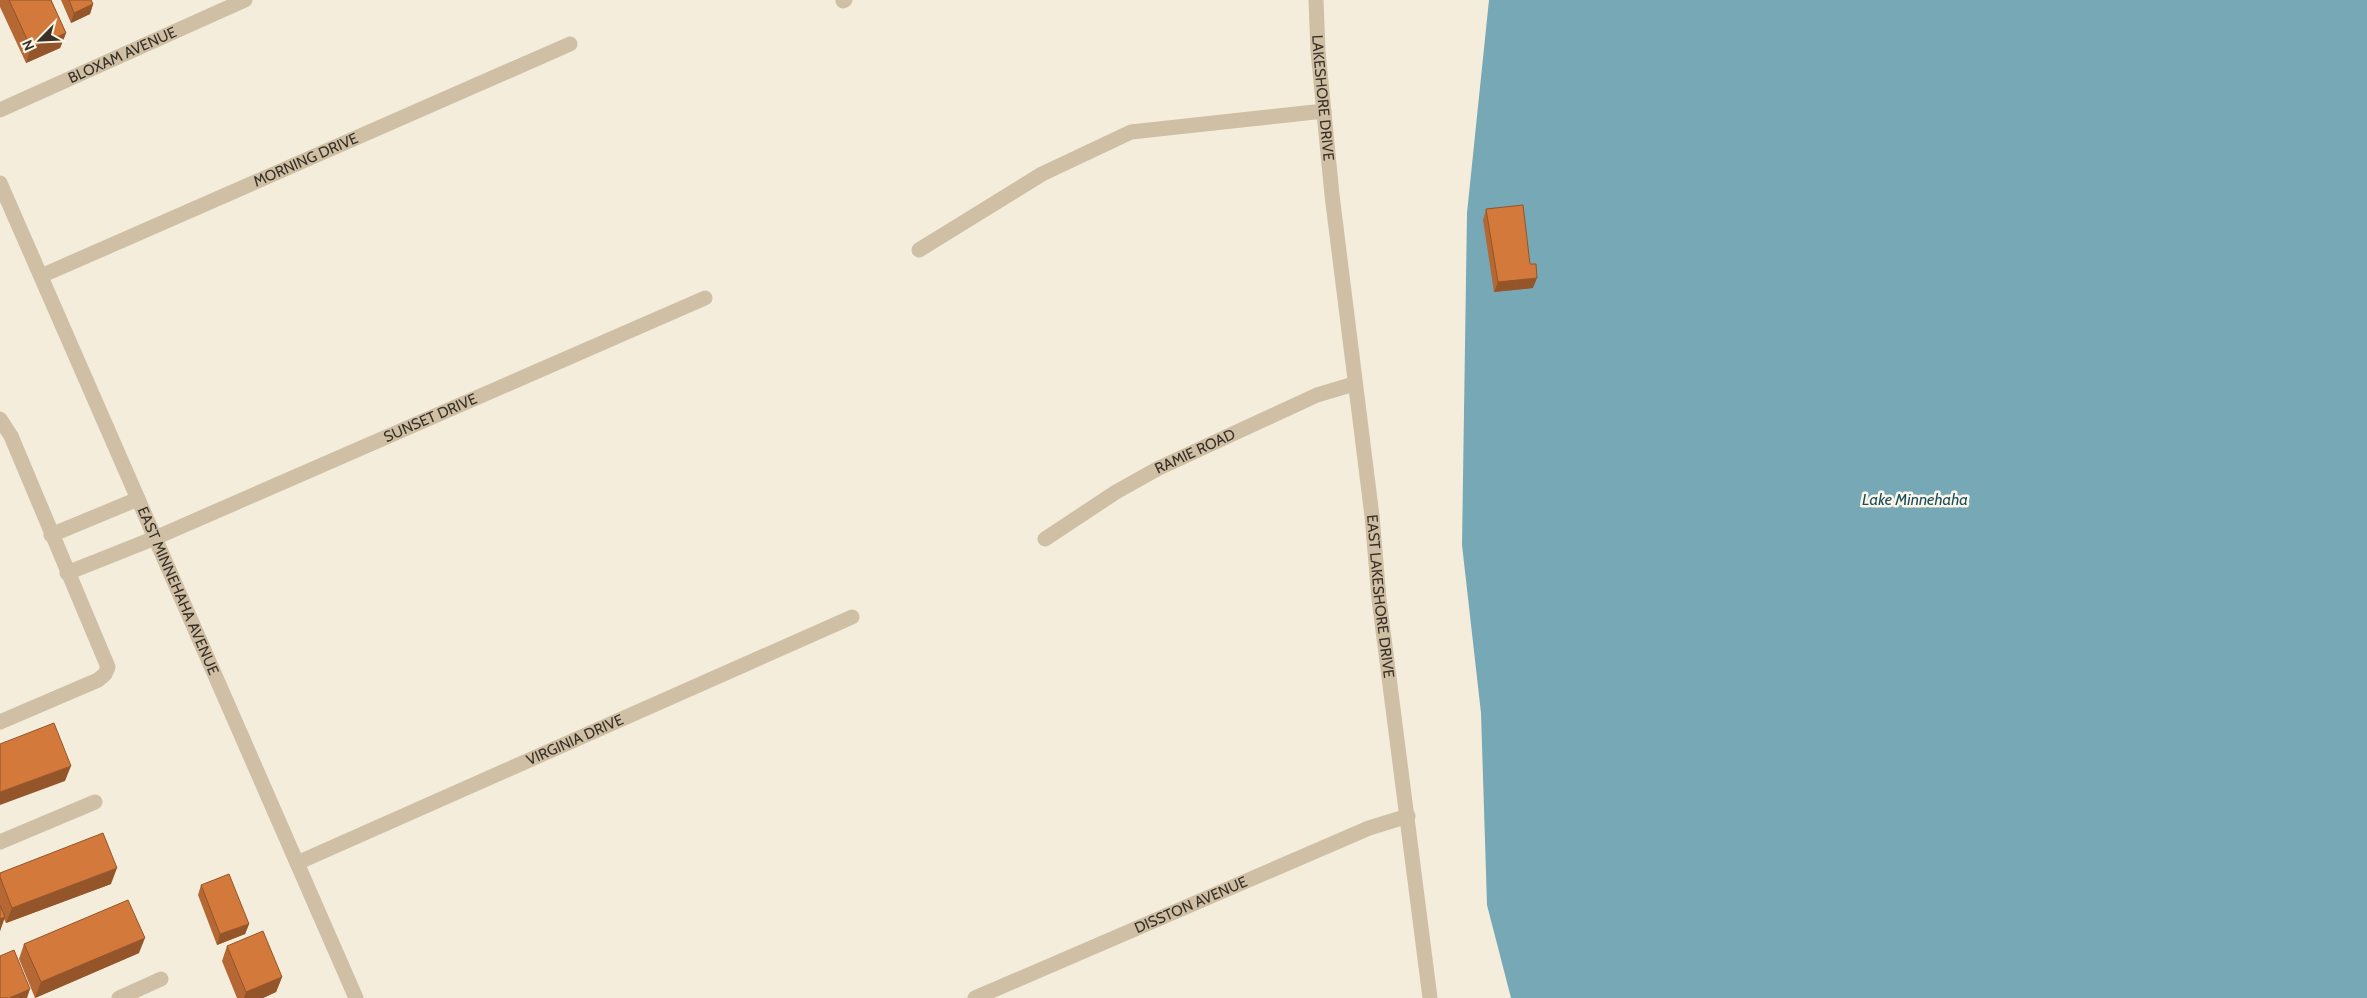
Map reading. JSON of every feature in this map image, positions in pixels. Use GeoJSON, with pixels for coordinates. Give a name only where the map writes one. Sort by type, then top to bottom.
{"type":"FeatureCollection","features":[{"type":"Feature","properties":{"kind":"street","name":"BLOXAM AVENUE"},"geometry":{"type":"LineString","coordinates":[[0,110],[245,0]]}},
{"type":"Feature","properties":{"kind":"street","name":"LAKESHORE DRIVE"},"geometry":{"type":"LineString","coordinates":[[1316,0],[1332,195]]}},
{"type":"Feature","properties":{"kind":"street","name":"MORNING DRIVE"},"geometry":{"type":"LineString","coordinates":[[41,276],[570,44]]}},
{"type":"Feature","properties":{"kind":"street"},"geometry":{"type":"LineString","coordinates":[[919,250],[1042,174],[1130,132],[1324,111]]}},
{"type":"Feature","properties":{"kind":"street","name":"EAST MINNEHAHA AVENUE"},"geometry":{"type":"LineString","coordinates":[[0,182],[356,998]]}},
{"type":"Feature","properties":{"kind":"street","name":"EAST LAKESHORE DRIVE"},"geometry":{"type":"LineString","coordinates":[[1332,195],[1354,384],[1372,516],[1379,599],[1430,998]]}},
{"type":"Feature","properties":{"kind":"street","name":"SUNSET DRIVE"},"geometry":{"type":"LineString","coordinates":[[67,573],[156,538],[705,298]]}},
{"type":"Feature","properties":{"kind":"street","name":"RAMIE ROAD"},"geometry":{"type":"LineString","coordinates":[[1045,539],[1116,492],[1159,468],[1318,395],[1354,384]]}},
{"type":"Feature","properties":{"kind":"street"},"geometry":{"type":"LineString","coordinates":[[0,419],[11,436],[108,670],[98,680],[0,722]]}},
{"type":"Feature","properties":{"kind":"street"},"geometry":{"type":"LineString","coordinates":[[51,535],[138,499]]}},
{"type":"Feature","properties":{"kind":"street","name":"VIRGINIA DRIVE"},"geometry":{"type":"LineString","coordinates":[[297,863],[852,617]]}},
{"type":"Feature","properties":{"kind":"street"},"geometry":{"type":"LineString","coordinates":[[0,842],[95,802]]}},
{"type":"Feature","properties":{"kind":"street","name":"DISSTON AVENUE"},"geometry":{"type":"LineString","coordinates":[[975,998],[1368,828],[1408,816]]}},
{"type":"Feature","properties":{"kind":"street"},"geometry":{"type":"LineString","coordinates":[[119,998],[161,979]]}},
{"type":"Feature","properties":{"kind":"water","name":"Lake Minnehaha"},"geometry":{"type":"Polygon","coordinates":[[[1489,0],[2367,0],[2367,998],[1511,998],[1487,905],[1481,713],[1462,545],[1467,213],[1489,0]]]}},
{"type":"Feature","properties":{"kind":"building"},"geometry":{"type":"Polygon","coordinates":[[[9,0],[51,0],[66,33],[31,48],[9,0]]]}},
{"type":"Feature","properties":{"kind":"building"},"geometry":{"type":"Polygon","coordinates":[[[69,0],[91,0],[93,4],[74,13],[69,0]]]}},
{"type":"Feature","properties":{"kind":"building"},"geometry":{"type":"Polygon","coordinates":[[[1523,205],[1530,264],[1536,264],[1537,278],[1498,282],[1486,209],[1523,205]]]}},
{"type":"Feature","properties":{"kind":"building"},"geometry":{"type":"Polygon","coordinates":[[[54,723],[71,766],[0,792],[0,744],[54,723]]]}},
{"type":"Feature","properties":{"kind":"building"},"geometry":{"type":"Polygon","coordinates":[[[103,833],[117,868],[12,908],[0,873],[103,833]]]}},
{"type":"Feature","properties":{"kind":"building"},"geometry":{"type":"Polygon","coordinates":[[[229,874],[249,924],[220,934],[201,885],[229,874]]]}},
{"type":"Feature","properties":{"kind":"building"},"geometry":{"type":"Polygon","coordinates":[[[128,900],[145,938],[41,982],[24,944],[128,900]]]}},
{"type":"Feature","properties":{"kind":"building"},"geometry":{"type":"Polygon","coordinates":[[[0,905],[5,917],[0,919],[0,905]]]}},
{"type":"Feature","properties":{"kind":"building"},"geometry":{"type":"Polygon","coordinates":[[[263,931],[282,977],[246,992],[227,946],[263,931]]]}},
{"type":"Feature","properties":{"kind":"building"},"geometry":{"type":"Polygon","coordinates":[[[14,950],[30,989],[9,998],[0,998],[0,956],[14,950]]]}}]}
